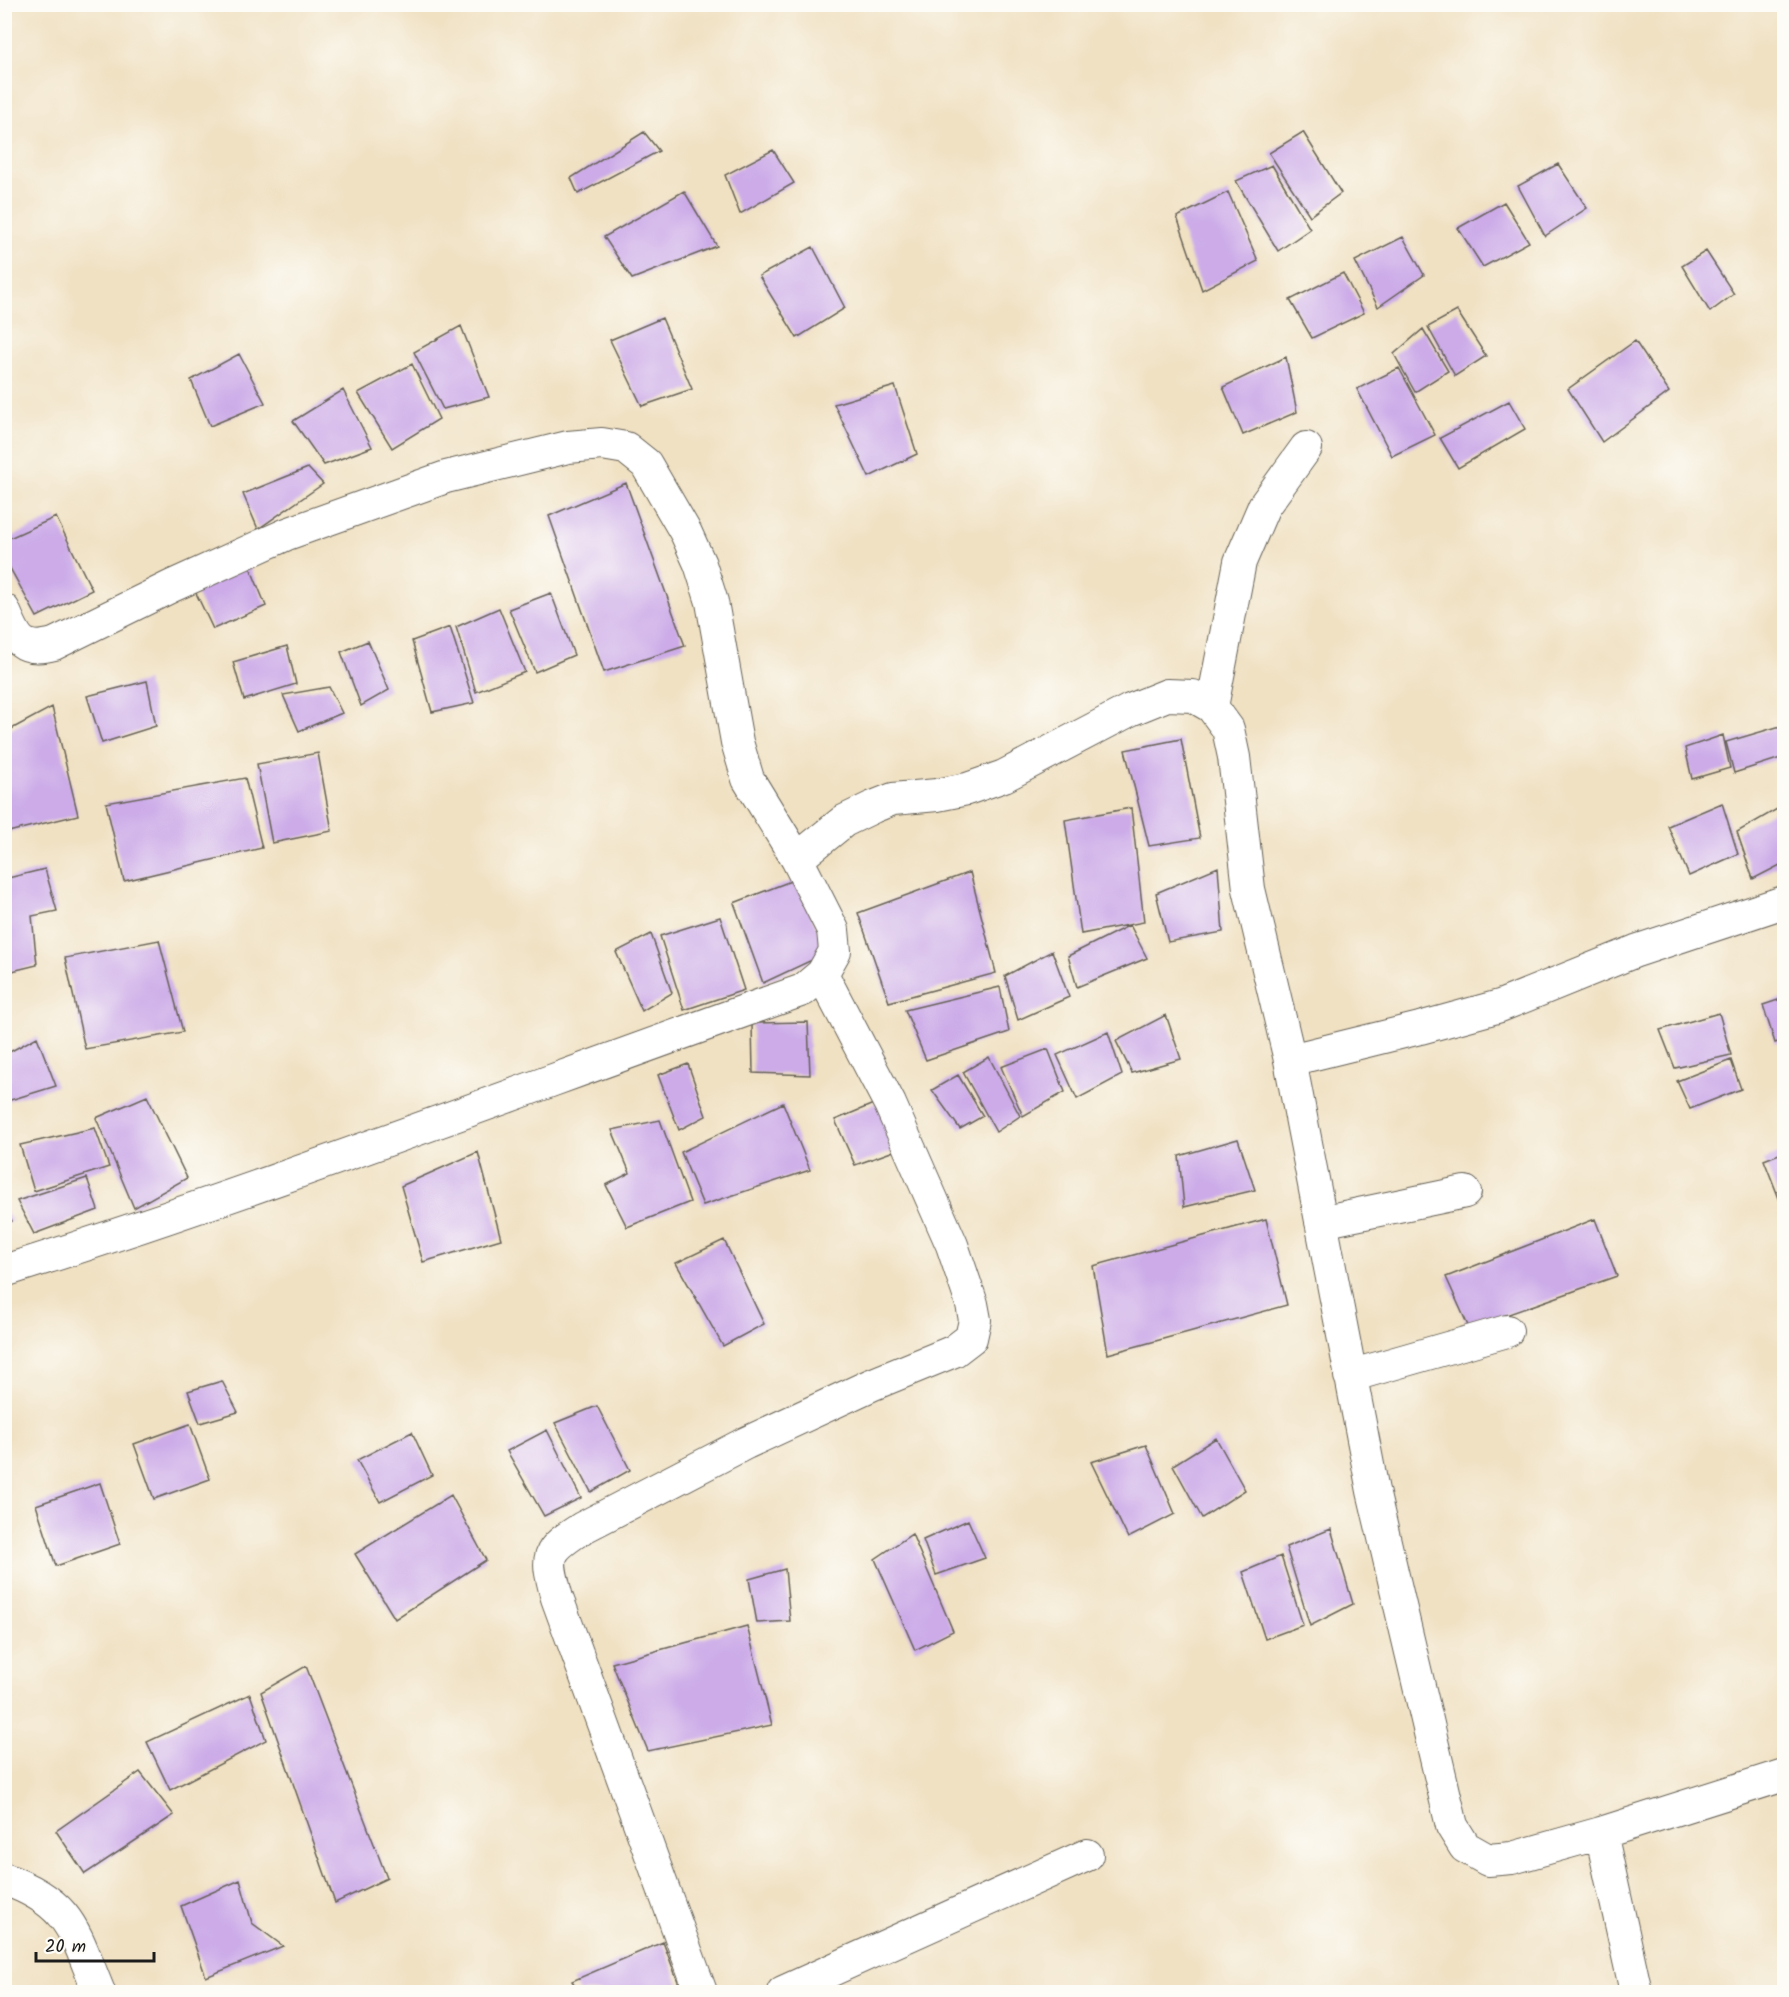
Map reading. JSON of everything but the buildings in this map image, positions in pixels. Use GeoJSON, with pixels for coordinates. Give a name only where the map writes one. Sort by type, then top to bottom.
{"type":"FeatureCollection","features":[{"type":"Feature","properties":{"kind":"street"},"geometry":{"type":"LineString","coordinates":[[4,610],[16,636],[28,645],[39,648],[54,644],[172,586],[287,534],[446,477],[568,447],[602,444],[626,448],[646,464],[686,533],[700,564],[712,602],[736,742],[748,779],[797,859],[833,930],[835,951],[822,974],[803,990],[621,1054],[363,1150],[104,1240],[4,1271]]}},
{"type":"Feature","properties":{"kind":"street"},"geometry":{"type":"LineString","coordinates":[[1212,706],[1240,562],[1264,506],[1306,448]]}},
{"type":"Feature","properties":{"kind":"street"},"geometry":{"type":"LineString","coordinates":[[797,859],[844,821],[873,807],[893,799],[937,795],[967,789],[1004,776],[1130,710],[1167,695],[1192,696],[1212,706],[1228,729],[1234,757],[1248,889],[1290,1060],[1373,1491],[1452,1826],[1464,1846],[1488,1860],[1512,1858],[1602,1833],[1785,1775]]}},
{"type":"Feature","properties":{"kind":"street"},"geometry":{"type":"LineString","coordinates":[[1290,1060],[1500,1006],[1636,951],[1785,902]]}},
{"type":"Feature","properties":{"kind":"street"},"geometry":{"type":"LineString","coordinates":[[701,1992],[557,1598],[550,1571],[550,1556],[558,1543],[746,1443],[871,1385],[954,1351],[971,1338],[975,1320],[974,1312],[952,1245],[890,1104],[822,974]]}},
{"type":"Feature","properties":{"kind":"street"},"geometry":{"type":"LineString","coordinates":[[1321,1222],[1465,1191]]}},
{"type":"Feature","properties":{"kind":"street"},"geometry":{"type":"LineString","coordinates":[[1350,1376],[1507,1331]]}},
{"type":"Feature","properties":{"kind":"street"},"geometry":{"type":"LineString","coordinates":[[1602,1833],[1636,1992]]}},
{"type":"Feature","properties":{"kind":"street"},"geometry":{"type":"LineString","coordinates":[[783,1992],[1087,1855]]}},
{"type":"Feature","properties":{"kind":"street"},"geometry":{"type":"LineString","coordinates":[[4,1879],[41,1895],[58,1908],[72,1927],[99,1992]]}}]}
